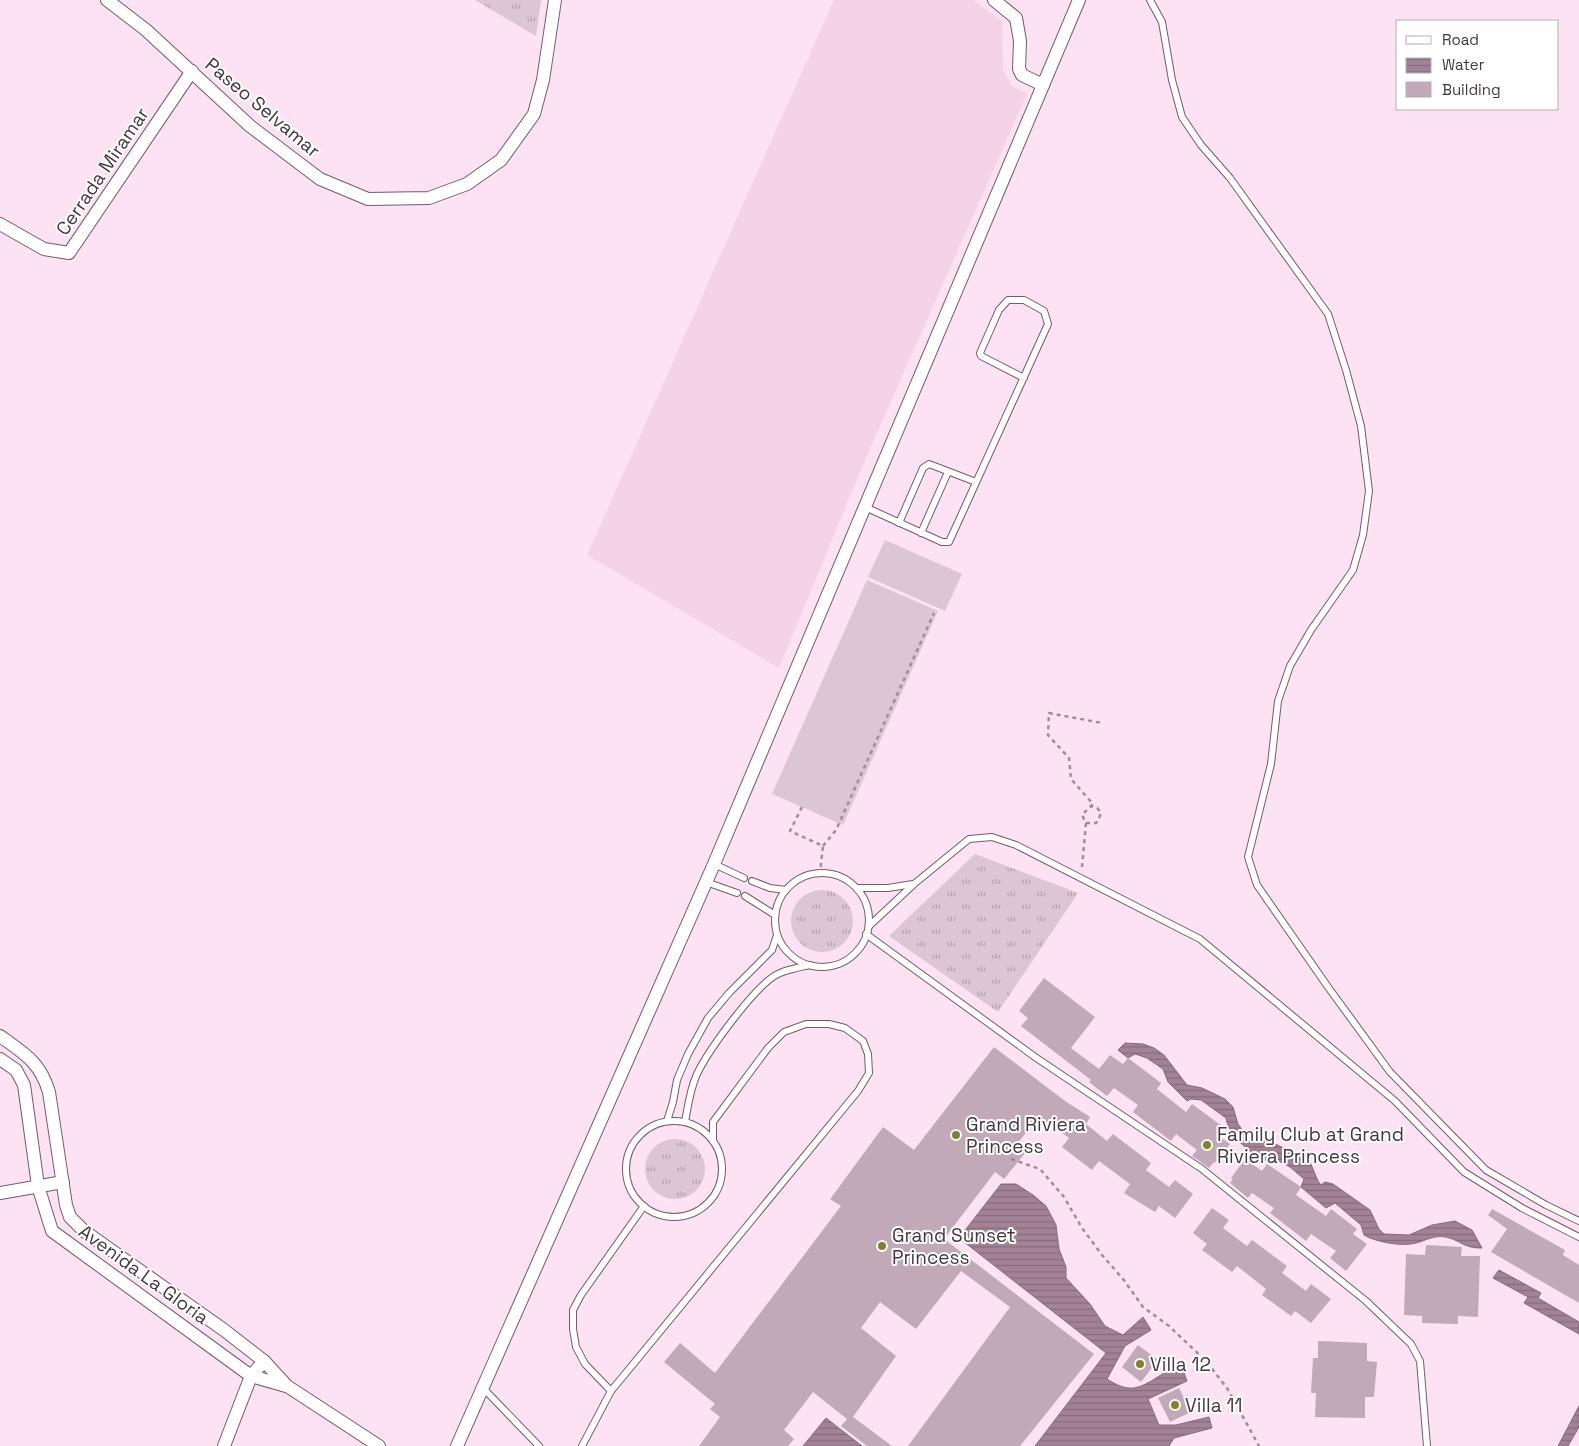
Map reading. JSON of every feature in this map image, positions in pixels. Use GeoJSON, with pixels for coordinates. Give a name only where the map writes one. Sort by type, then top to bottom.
{"type":"FeatureCollection","features":[{"type":"Feature","properties":{"kind":"street","name":"Paseo Selvamar"},"geometry":{"type":"LineString","coordinates":[[107,0],[146,30],[250,126],[320,179],[368,199],[429,198],[467,184],[501,160],[534,114],[543,80],[555,0]]}},
{"type":"Feature","properties":{"kind":"street"},"geometry":{"type":"LineString","coordinates":[[994,0],[1016,18],[1020,41],[1019,69],[1022,75],[1043,85]]}},
{"type":"Feature","properties":{"kind":"street"},"geometry":{"type":"LineString","coordinates":[[460,1445],[483,1388],[714,864],[1079,0]]}},
{"type":"Feature","properties":{"kind":"street","name":"Cerrada Miramar"},"geometry":{"type":"LineString","coordinates":[[0,224],[44,249],[69,253],[192,71]]}},
{"type":"Feature","properties":{"kind":"street","name":"Avenida La Gloria"},"geometry":{"type":"LineString","coordinates":[[0,1036],[36,1065],[44,1077],[49,1092],[66,1205],[70,1217],[84,1231],[264,1360],[287,1386],[379,1446]]}},
{"type":"Feature","properties":{"kind":"street","name":"Avenida La Gloria"},"geometry":{"type":"LineString","coordinates":[[0,1059],[16,1070],[24,1084],[38,1186],[52,1231],[251,1376],[287,1386]]}},
{"type":"Feature","properties":{"kind":"street"},"geometry":{"type":"LineString","coordinates":[[0,1193],[63,1182]]}},
{"type":"Feature","properties":{"kind":"street"},"geometry":{"type":"LineString","coordinates":[[224,1446],[251,1376],[264,1360]]}},
{"type":"Feature","properties":{"kind":"lane"},"geometry":{"type":"LineString","coordinates":[[1150,0],[1162,22],[1172,80],[1182,118],[1201,145],[1230,178],[1328,314],[1361,426],[1369,491],[1363,535],[1353,570],[1307,637],[1290,666],[1278,701],[1271,764],[1248,857],[1258,885],[1328,987],[1390,1072],[1486,1170],[1579,1222]]}},
{"type":"Feature","properties":{"kind":"lane"},"geometry":{"type":"LineString","coordinates":[[865,507],[942,542],[949,542],[1024,378],[1048,324],[1044,312],[1024,300],[1008,300],[999,310],[980,353],[981,356],[1024,378]]}},
{"type":"Feature","properties":{"kind":"lane"},"geometry":{"type":"LineString","coordinates":[[899,523],[923,468],[930,464],[976,482]]}},
{"type":"Feature","properties":{"kind":"lane"},"geometry":{"type":"LineString","coordinates":[[921,533],[948,472]]}},
{"type":"Feature","properties":{"kind":"lane"},"geometry":{"type":"LineString","coordinates":[[869,926],[867,907],[857,888],[839,876],[820,873],[795,881],[781,895],[775,915],[777,935],[784,949],[794,958],[810,965],[835,965],[850,957],[863,942],[869,926],[914,884],[969,838],[992,837],[1016,845],[1200,939],[1395,1102],[1464,1172],[1522,1208],[1579,1237]]}},
{"type":"Feature","properties":{"kind":"lane"},"geometry":{"type":"LineString","coordinates":[[714,864],[744,878]]}},
{"type":"Feature","properties":{"kind":"lane"},"geometry":{"type":"LineString","coordinates":[[752,881],[770,888],[786,890]]}},
{"type":"Feature","properties":{"kind":"lane"},"geometry":{"type":"LineString","coordinates":[[706,882],[737,893]]}},
{"type":"Feature","properties":{"kind":"lane"},"geometry":{"type":"LineString","coordinates":[[857,888],[888,888],[914,884]]}},
{"type":"Feature","properties":{"kind":"lane"},"geometry":{"type":"LineString","coordinates":[[745,896],[775,915]]}},
{"type":"Feature","properties":{"kind":"lane"},"geometry":{"type":"LineString","coordinates":[[866,934],[1035,1057],[1202,1169],[1366,1300],[1411,1344],[1420,1361],[1427,1446]]}},
{"type":"Feature","properties":{"kind":"lane"},"geometry":{"type":"LineString","coordinates":[[667,1121],[677,1080],[688,1054],[708,1018],[729,993],[772,950],[777,935]]}},
{"type":"Feature","properties":{"kind":"lane"},"geometry":{"type":"LineString","coordinates":[[686,1122],[689,1097],[696,1075],[710,1049],[728,1026],[756,992],[778,973],[810,965]]}},
{"type":"Feature","properties":{"kind":"lane"},"geometry":{"type":"LineString","coordinates":[[582,1446],[612,1391],[858,1091],[869,1073],[868,1054],[863,1041],[845,1028],[829,1024],[806,1024],[784,1032],[768,1048],[713,1122],[713,1141]]}},
{"type":"Feature","properties":{"kind":"lane"},"geometry":{"type":"LineString","coordinates":[[667,1121],[686,1122],[701,1129],[713,1141],[721,1159],[721,1176],[716,1191],[699,1210],[683,1216],[667,1216],[654,1212],[644,1206],[630,1190],[626,1173],[629,1151],[638,1137],[651,1127],[667,1121]]}},
{"type":"Feature","properties":{"kind":"lane"},"geometry":{"type":"LineString","coordinates":[[612,1391],[585,1364],[576,1347],[573,1329],[573,1310],[581,1295],[644,1206]]}},
{"type":"Feature","properties":{"kind":"lane"},"geometry":{"type":"LineString","coordinates":[[483,1388],[539,1446]]}},
{"type":"Feature","properties":{"kind":"path"},"geometry":{"type":"LineString","coordinates":[[820,873],[823,846],[836,830],[934,613]]}},
{"type":"Feature","properties":{"kind":"path"},"geometry":{"type":"LineString","coordinates":[[1081,878],[1086,823],[1082,815],[1093,804],[1071,778],[1068,758],[1048,735],[1049,713],[1102,723]]}},
{"type":"Feature","properties":{"kind":"path"},"geometry":{"type":"LineString","coordinates":[[1086,823],[1096,823],[1099,819],[1101,812],[1091,806]]}},
{"type":"Feature","properties":{"kind":"path"},"geometry":{"type":"LineString","coordinates":[[802,807],[790,831],[823,846]]}},
{"type":"Feature","properties":{"kind":"path"},"geometry":{"type":"LineString","coordinates":[[1010,1158],[1040,1169],[1064,1197],[1082,1228],[1144,1307],[1169,1326],[1205,1360],[1226,1388],[1259,1446]]}},
{"type":"Feature","properties":{"kind":"shaded area"},"geometry":{"type":"Polygon","coordinates":[[[834,0],[973,0],[1002,21],[1003,69],[1011,85],[1027,94],[866,458],[779,668],[587,555],[834,0]]]}},
{"type":"Feature","properties":{"kind":"green space"},"geometry":{"type":"Polygon","coordinates":[[[475,0],[541,0],[536,36],[475,0]]]}},
{"type":"Feature","properties":{"kind":"green space"},"geometry":{"type":"Polygon","coordinates":[[[885,540],[962,574],[945,611],[868,577],[885,540]]]}},
{"type":"Feature","properties":{"kind":"green space"},"geometry":{"type":"Polygon","coordinates":[[[867,580],[938,611],[843,825],[772,794],[867,580]]]}},
{"type":"Feature","properties":{"kind":"green space"},"geometry":{"type":"Polygon","coordinates":[[[975,854],[1078,893],[998,1012],[889,936],[975,854]]]}},
{"type":"Feature","properties":{"kind":"green space"},"geometry":{"type":"Polygon","coordinates":[[[822,890],[839,895],[844,899],[848,904],[853,921],[848,938],[844,943],[839,947],[822,952],[805,947],[800,943],[796,938],[791,921],[796,904],[800,899],[805,895],[822,890]]]}},
{"type":"Feature","properties":{"kind":"green space"},"geometry":{"type":"Polygon","coordinates":[[[675,1139],[692,1144],[700,1152],[705,1169],[700,1186],[692,1194],[675,1199],[658,1194],[650,1186],[645,1169],[650,1152],[658,1144],[675,1139]]]}},
{"type":"Feature","properties":{"kind":"water"},"geometry":{"type":"Polygon","coordinates":[[[1125,1043],[1143,1044],[1154,1048],[1164,1055],[1187,1085],[1202,1088],[1225,1099],[1233,1107],[1238,1124],[1250,1141],[1270,1141],[1310,1162],[1321,1185],[1325,1182],[1333,1184],[1370,1210],[1379,1229],[1384,1234],[1409,1235],[1432,1225],[1455,1221],[1472,1230],[1482,1248],[1474,1248],[1446,1237],[1434,1237],[1410,1244],[1382,1242],[1369,1238],[1364,1235],[1361,1225],[1335,1203],[1326,1208],[1301,1187],[1304,1179],[1290,1167],[1271,1157],[1262,1162],[1235,1138],[1226,1118],[1201,1100],[1191,1099],[1187,1101],[1168,1082],[1163,1069],[1147,1058],[1135,1054],[1128,1058],[1118,1050],[1125,1043]]]}},
{"type":"Feature","properties":{"kind":"water"},"geometry":{"type":"Polygon","coordinates":[[[1001,1184],[1016,1184],[1046,1206],[1056,1225],[1059,1249],[1066,1267],[1066,1278],[1090,1304],[1105,1326],[1123,1335],[1143,1317],[1151,1330],[1125,1346],[1107,1379],[1123,1387],[1140,1387],[1152,1381],[1180,1361],[1187,1381],[1148,1399],[1159,1425],[1176,1425],[1209,1417],[1212,1428],[1174,1438],[1169,1446],[1035,1446],[1106,1353],[959,1238],[1001,1184]]]}},
{"type":"Feature","properties":{"kind":"water"},"geometry":{"type":"Polygon","coordinates":[[[1499,1270],[1541,1293],[1538,1298],[1579,1322],[1579,1334],[1524,1303],[1528,1297],[1493,1278],[1499,1270]]]}},
{"type":"Feature","properties":{"kind":"water"},"geometry":{"type":"Polygon","coordinates":[[[1579,1406],[1579,1427],[1568,1446],[1558,1446],[1579,1406]]]}},
{"type":"Feature","properties":{"kind":"water"},"geometry":{"type":"Polygon","coordinates":[[[826,1418],[862,1446],[803,1446],[826,1418]]]}},
{"type":"Feature","properties":{"kind":"building"},"geometry":{"type":"Polygon","coordinates":[[[1044,978],[1095,1017],[1071,1048],[1099,1069],[1110,1055],[1123,1064],[1128,1058],[1161,1083],[1157,1089],[1186,1112],[1192,1104],[1222,1126],[1216,1134],[1230,1144],[1215,1163],[1209,1168],[1192,1156],[1197,1150],[1176,1134],[1171,1141],[1133,1112],[1138,1105],[1114,1088],[1107,1096],[1089,1082],[1091,1080],[1021,1026],[1028,1018],[1019,1011],[1044,978]]]}},
{"type":"Feature","properties":{"kind":"building","name":"Grand Sunset Princess"},"geometry":{"type":"Polygon","coordinates":[[[994,1047],[1065,1101],[1090,1117],[1086,1124],[1107,1141],[1113,1134],[1151,1163],[1146,1170],[1169,1187],[1175,1180],[1193,1194],[1175,1218],[1159,1206],[1155,1212],[1124,1193],[1130,1184],[1099,1161],[1092,1170],[1062,1147],[1069,1138],[1039,1116],[1017,1144],[1026,1152],[1004,1179],[995,1172],[944,1239],[1094,1354],[1020,1446],[908,1446],[1010,1307],[961,1271],[916,1329],[880,1302],[861,1328],[896,1356],[853,1417],[892,1446],[867,1446],[841,1426],[847,1419],[813,1392],[784,1430],[794,1439],[788,1446],[699,1446],[720,1417],[710,1409],[715,1404],[664,1362],[680,1343],[715,1373],[841,1206],[830,1199],[883,1127],[914,1150],[994,1047]]]}},
{"type":"Feature","properties":{"kind":"building"},"geometry":{"type":"Polygon","coordinates":[[[1245,1159],[1262,1171],[1267,1164],[1301,1187],[1296,1195],[1326,1216],[1331,1209],[1357,1229],[1353,1234],[1367,1244],[1346,1271],[1330,1258],[1336,1251],[1311,1234],[1306,1241],[1270,1213],[1274,1208],[1252,1193],[1248,1198],[1230,1183],[1233,1179],[1231,1178],[1245,1159]]]}},
{"type":"Feature","properties":{"kind":"building"},"geometry":{"type":"Polygon","coordinates":[[[1212,1208],[1229,1220],[1223,1228],[1247,1246],[1252,1240],[1287,1266],[1282,1273],[1306,1291],[1311,1284],[1331,1299],[1311,1323],[1295,1311],[1291,1316],[1262,1295],[1266,1289],[1237,1266],[1232,1272],[1202,1250],[1207,1244],[1193,1233],[1212,1208]]]}},
{"type":"Feature","properties":{"kind":"building"},"geometry":{"type":"Polygon","coordinates":[[[1492,1209],[1565,1250],[1563,1255],[1579,1265],[1579,1303],[1491,1252],[1507,1229],[1488,1215],[1492,1209]]]}},
{"type":"Feature","properties":{"kind":"building"},"geometry":{"type":"Polygon","coordinates":[[[1426,1245],[1462,1247],[1461,1256],[1480,1256],[1478,1317],[1458,1316],[1458,1324],[1422,1323],[1422,1316],[1404,1315],[1406,1254],[1425,1255],[1426,1245]]]}},
{"type":"Feature","properties":{"kind":"building"},"geometry":{"type":"Polygon","coordinates":[[[1318,1341],[1367,1343],[1367,1361],[1377,1362],[1374,1397],[1365,1397],[1365,1418],[1315,1417],[1316,1393],[1311,1393],[1313,1358],[1318,1358],[1318,1341]]]}},
{"type":"Feature","properties":{"kind":"building","name":"Villa 12"},"geometry":{"type":"Polygon","coordinates":[[[1138,1345],[1158,1360],[1141,1382],[1122,1367],[1138,1345]]]}},
{"type":"Feature","properties":{"kind":"building","name":"Villa 11"},"geometry":{"type":"Polygon","coordinates":[[[1179,1388],[1191,1412],[1170,1422],[1158,1398],[1179,1388]]]}},
{"type":"Feature","properties":{"kind":"place","name":"Grand Riviera Princess"},"geometry":{"type":"Point","coordinates":[956,1135]}},
{"type":"Feature","properties":{"kind":"place","name":"Family Club at Grand Riviera Princess"},"geometry":{"type":"Point","coordinates":[1207,1145]}},
{"type":"Feature","properties":{"kind":"place","name":"Grand Sunset Princess"},"geometry":{"type":"Point","coordinates":[882,1246]}},
{"type":"Feature","properties":{"kind":"place","name":"Villa 12"},"geometry":{"type":"Point","coordinates":[1140,1364]}},
{"type":"Feature","properties":{"kind":"place","name":"Villa 11"},"geometry":{"type":"Point","coordinates":[1175,1405]}}]}
